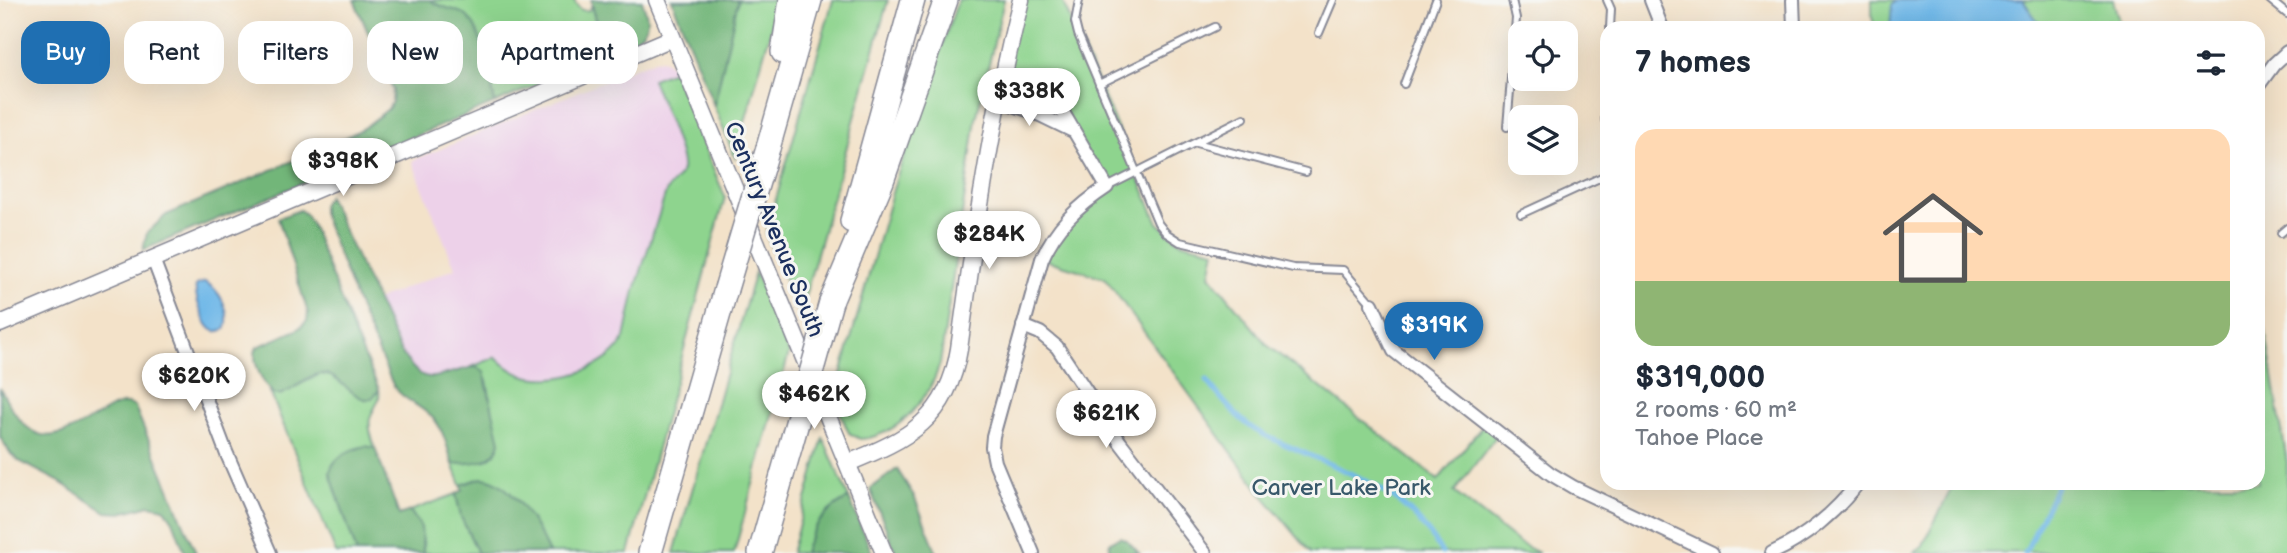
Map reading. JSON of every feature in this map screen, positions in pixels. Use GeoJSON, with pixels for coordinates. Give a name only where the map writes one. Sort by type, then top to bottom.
{"type":"FeatureCollection","features":[{"type":"Feature","properties":{"kind":"highway"},"geometry":{"type":"LineString","coordinates":[[768,148],[791,0]]}},
{"type":"Feature","properties":{"kind":"highway"},"geometry":{"type":"LineString","coordinates":[[650,553],[810,0]]}},
{"type":"Feature","properties":{"kind":"highway"},"geometry":{"type":"LineString","coordinates":[[761,553],[912,0]]}},
{"type":"Feature","properties":{"kind":"highway"},"geometry":{"type":"LineString","coordinates":[[831,302],[881,181],[946,0]]}},
{"type":"Feature","properties":{"kind":"street","name":"Century Avenue South"},"geometry":{"type":"LineString","coordinates":[[657,0],[884,553]]}},
{"type":"Feature","properties":{"kind":"street"},"geometry":{"type":"LineString","coordinates":[[848,463],[894,444],[916,430],[932,414],[948,389],[958,355],[997,99],[1021,0]]}},
{"type":"Feature","properties":{"kind":"street"},"geometry":{"type":"LineString","coordinates":[[1651,0],[1659,21]]}},
{"type":"Feature","properties":{"kind":"street"},"geometry":{"type":"LineString","coordinates":[[1793,0],[1794,21]]}},
{"type":"Feature","properties":{"kind":"street"},"geometry":{"type":"LineString","coordinates":[[0,324],[672,38]]}},
{"type":"Feature","properties":{"kind":"street"},"geometry":{"type":"LineString","coordinates":[[2265,76],[2287,52]]}},
{"type":"Feature","properties":{"kind":"street"},"geometry":{"type":"LineString","coordinates":[[1002,76],[1058,104],[1107,187],[1074,211],[1049,242],[994,432],[992,447],[995,462],[1032,553]]}},
{"type":"Feature","properties":{"kind":"street"},"geometry":{"type":"LineString","coordinates":[[997,99],[1036,113],[1071,130]]}},
{"type":"Feature","properties":{"kind":"street"},"geometry":{"type":"LineString","coordinates":[[152,258],[226,452],[270,553]]}},
{"type":"Feature","properties":{"kind":"street"},"geometry":{"type":"LineString","coordinates":[[1372,304],[1394,351],[1551,474],[1712,553]]}},
{"type":"Feature","properties":{"kind":"street"},"geometry":{"type":"LineString","coordinates":[[1023,326],[1040,333],[1057,347],[1120,442],[1205,553]]}},
{"type":"Feature","properties":{"kind":"street"},"geometry":{"type":"LineString","coordinates":[[1772,553],[1811,529],[1832,512],[1852,490]]}},
{"type":"Feature","properties":{"kind":"lane"},"geometry":{"type":"LineString","coordinates":[[1079,0],[1075,22],[1136,172],[1158,223],[1166,233],[1180,242],[1293,268],[1343,270],[1372,304]]}},
{"type":"Feature","properties":{"kind":"lane"},"geometry":{"type":"LineString","coordinates":[[1319,33],[1333,0]]}},
{"type":"Feature","properties":{"kind":"lane"},"geometry":{"type":"LineString","coordinates":[[1404,84],[1436,0]]}},
{"type":"Feature","properties":{"kind":"lane"},"geometry":{"type":"LineString","coordinates":[[1507,127],[1516,18],[1512,0]]}},
{"type":"Feature","properties":{"kind":"lane"},"geometry":{"type":"LineString","coordinates":[[1607,0],[1611,9],[1610,21]]}},
{"type":"Feature","properties":{"kind":"lane"},"geometry":{"type":"LineString","coordinates":[[2270,0],[2287,14]]}},
{"type":"Feature","properties":{"kind":"lane"},"geometry":{"type":"LineString","coordinates":[[1099,84],[1215,27]]}},
{"type":"Feature","properties":{"kind":"lane"},"geometry":{"type":"LineString","coordinates":[[1107,187],[1244,118]]}},
{"type":"Feature","properties":{"kind":"lane"},"geometry":{"type":"LineString","coordinates":[[1195,143],[1306,172]]}},
{"type":"Feature","properties":{"kind":"lane"},"geometry":{"type":"LineString","coordinates":[[1521,214],[1600,178]]}},
{"type":"Feature","properties":{"kind":"shaded area"},"geometry":{"type":"Polygon","coordinates":[[[662,59],[670,64],[718,182],[658,407],[413,392],[376,300],[455,268],[412,161],[596,84],[638,84],[638,67],[662,59]]]}},
{"type":"Feature","properties":{"kind":"green space"},"geometry":{"type":"Polygon","coordinates":[[[354,0],[430,0],[465,15],[477,31],[477,84],[491,84],[495,103],[143,250],[147,233],[166,215],[364,128],[388,109],[392,102],[390,84],[463,84],[463,21],[367,21],[367,30],[354,0]]]}},
{"type":"Feature","properties":{"kind":"green space"},"geometry":{"type":"Polygon","coordinates":[[[430,0],[574,0],[582,10],[589,10],[591,6],[595,21],[477,21],[477,31],[465,15],[430,0]]]}},
{"type":"Feature","properties":{"kind":"green space"},"geometry":{"type":"Polygon","coordinates":[[[591,0],[642,0],[647,17],[645,28],[638,37],[638,21],[596,21],[591,0]]]}},
{"type":"Feature","properties":{"kind":"green space"},"geometry":{"type":"Polygon","coordinates":[[[672,0],[738,0],[714,106],[672,0]]]}},
{"type":"Feature","properties":{"kind":"green space"},"geometry":{"type":"Polygon","coordinates":[[[738,0],[779,0],[735,158],[714,106],[738,0]]]}},
{"type":"Feature","properties":{"kind":"green space"},"geometry":{"type":"Polygon","coordinates":[[[833,0],[888,0],[800,314],[766,234],[833,0]]]}},
{"type":"Feature","properties":{"kind":"green space"},"geometry":{"type":"Polygon","coordinates":[[[958,0],[1004,0],[976,119],[940,364],[928,390],[910,414],[887,431],[860,439],[849,433],[834,399],[895,182],[958,0]]]}},
{"type":"Feature","properties":{"kind":"green space","name":"Carver Lake Park"},"geometry":{"type":"Polygon","coordinates":[[[1021,0],[1062,0],[1158,223],[1180,242],[1215,250],[1210,275],[1267,345],[1438,480],[1485,423],[1498,434],[1454,492],[1519,543],[1539,553],[1311,553],[1261,493],[1105,278],[1042,259],[1049,242],[1107,187],[1058,104],[1002,76],[1021,0]]]}},
{"type":"Feature","properties":{"kind":"green space"},"geometry":{"type":"Polygon","coordinates":[[[1872,0],[2113,0],[2119,21],[1873,21],[1872,0]]]}},
{"type":"Feature","properties":{"kind":"green space"},"geometry":{"type":"Polygon","coordinates":[[[673,71],[725,197],[629,553],[549,553],[532,520],[501,485],[481,479],[461,485],[453,464],[487,460],[499,448],[487,380],[476,367],[469,368],[496,357],[515,372],[536,378],[550,378],[595,366],[618,349],[625,338],[635,290],[666,192],[682,170],[675,139],[652,79],[673,71]]]}},
{"type":"Feature","properties":{"kind":"green space"},"geometry":{"type":"Polygon","coordinates":[[[491,84],[539,84],[495,103],[491,84]]]}},
{"type":"Feature","properties":{"kind":"green space"},"geometry":{"type":"Polygon","coordinates":[[[328,196],[408,363],[417,372],[433,377],[476,367],[484,372],[500,442],[494,455],[482,461],[453,464],[437,423],[394,387],[322,213],[322,205],[328,196]]]}},
{"type":"Feature","properties":{"kind":"green space"},"geometry":{"type":"Polygon","coordinates":[[[300,210],[310,221],[379,389],[374,397],[361,398],[326,374],[313,376],[289,391],[276,395],[259,373],[255,359],[257,347],[297,330],[307,321],[308,313],[278,218],[300,210]]]}},
{"type":"Feature","properties":{"kind":"green space"},"geometry":{"type":"Polygon","coordinates":[[[755,272],[789,353],[734,553],[674,553],[755,272]]]}},
{"type":"Feature","properties":{"kind":"green space"},"geometry":{"type":"Polygon","coordinates":[[[2265,328],[2287,462],[2287,551],[1914,553],[1922,547],[1950,490],[2265,490],[2265,328]]]}},
{"type":"Feature","properties":{"kind":"green space"},"geometry":{"type":"Polygon","coordinates":[[[320,374],[331,376],[346,386],[378,392],[379,389],[378,401],[370,422],[375,448],[362,447],[348,452],[336,461],[330,473],[357,553],[336,553],[270,392],[280,395],[320,374]]]}},
{"type":"Feature","properties":{"kind":"green space"},"geometry":{"type":"Polygon","coordinates":[[[0,388],[22,422],[32,431],[43,435],[69,431],[119,405],[135,407],[196,553],[185,553],[173,521],[164,508],[150,505],[121,513],[106,512],[58,481],[19,461],[0,437],[0,388]]]}},
{"type":"Feature","properties":{"kind":"green space"},"geometry":{"type":"Polygon","coordinates":[[[823,438],[849,498],[833,508],[820,521],[804,553],[791,553],[823,438]]]}},
{"type":"Feature","properties":{"kind":"green space"},"geometry":{"type":"Polygon","coordinates":[[[365,446],[375,448],[399,515],[410,511],[421,527],[423,553],[357,553],[330,473],[338,458],[365,446]]]}},
{"type":"Feature","properties":{"kind":"green space"},"geometry":{"type":"Polygon","coordinates":[[[897,469],[914,496],[937,553],[896,553],[870,489],[897,469]]]}},
{"type":"Feature","properties":{"kind":"green space"},"geometry":{"type":"Polygon","coordinates":[[[481,478],[492,480],[513,495],[531,519],[549,553],[478,553],[461,517],[456,494],[463,490],[461,485],[481,478]]]}},
{"type":"Feature","properties":{"kind":"green space"},"geometry":{"type":"Polygon","coordinates":[[[456,494],[461,517],[478,553],[423,553],[421,531],[410,511],[456,494]]]}},
{"type":"Feature","properties":{"kind":"green space"},"geometry":{"type":"Polygon","coordinates":[[[849,498],[872,553],[804,553],[820,521],[833,508],[849,498]]]}},
{"type":"Feature","properties":{"kind":"green space"},"geometry":{"type":"Polygon","coordinates":[[[1120,537],[1127,540],[1139,553],[1108,553],[1110,542],[1120,537]]]}},
{"type":"Feature","properties":{"kind":"water"},"geometry":{"type":"Polygon","coordinates":[[[1896,0],[2023,0],[2037,21],[1891,21],[1892,5],[1896,0]]]}},
{"type":"Feature","properties":{"kind":"water"},"geometry":{"type":"Polygon","coordinates":[[[205,282],[215,290],[226,308],[226,328],[220,331],[211,329],[207,324],[198,303],[196,285],[205,282]]]}},
{"type":"Feature","properties":{"kind":"waterway"},"geometry":{"type":"LineString","coordinates":[[1207,380],[1233,411],[1256,431],[1363,479],[1398,501],[1428,532],[1442,553]]}},
{"type":"Feature","properties":{"kind":"waterway"},"geometry":{"type":"LineString","coordinates":[[2025,553],[2055,490]]}}]}
